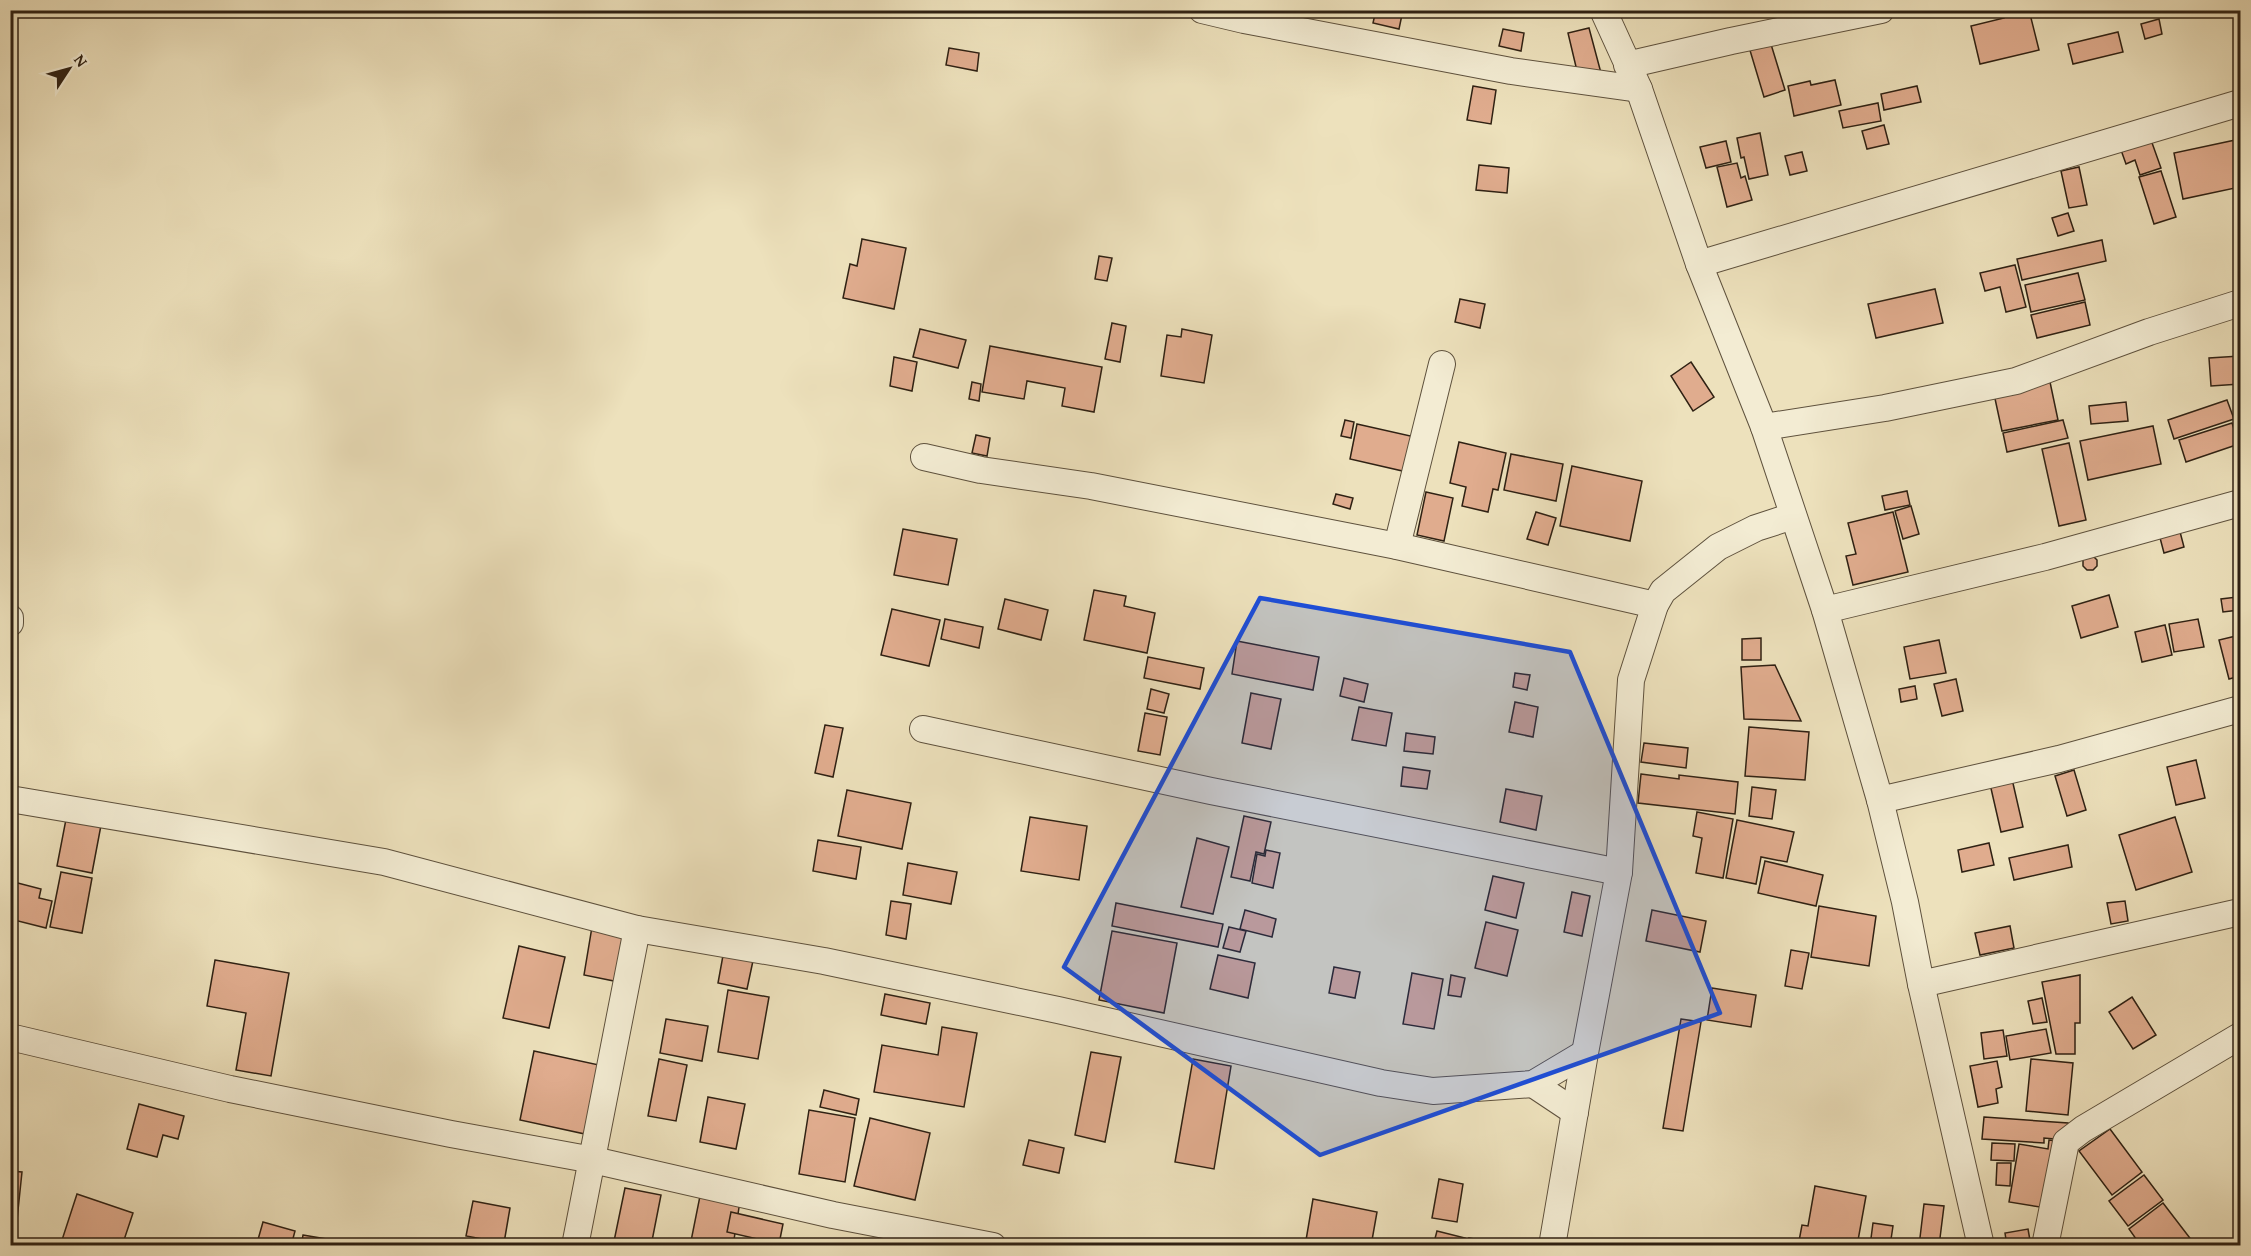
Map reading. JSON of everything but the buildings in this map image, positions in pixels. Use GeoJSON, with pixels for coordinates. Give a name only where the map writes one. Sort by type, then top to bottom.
{"type":"FeatureCollection","features":[{"type":"Feature","properties":{"kind":"street"},"geometry":{"type":"LineString","coordinates":[[1202,10],[1511,71],[1640,89]]}},
{"type":"Feature","properties":{"kind":"street"},"geometry":{"type":"LineString","coordinates":[[1602,10],[1640,89],[1699,264],[1764,427],[1825,610],[1880,800],[1905,902],[1921,984],[1981,1245]]}},
{"type":"Feature","properties":{"kind":"street"},"geometry":{"type":"LineString","coordinates":[[1627,65],[1881,10]]}},
{"type":"Feature","properties":{"kind":"street"},"geometry":{"type":"LineString","coordinates":[[1699,264],[2241,104]]}},
{"type":"Feature","properties":{"kind":"street"},"geometry":{"type":"LineString","coordinates":[[1764,427],[1885,408],[2016,381],[2149,332],[2241,303]]}},
{"type":"Feature","properties":{"kind":"street"},"geometry":{"type":"LineString","coordinates":[[1397,546],[1442,364]]}},
{"type":"Feature","properties":{"kind":"street"},"geometry":{"type":"LineString","coordinates":[[924,457],[981,470],[1092,486],[1397,546],[1655,605]]}},
{"type":"Feature","properties":{"kind":"street"},"geometry":{"type":"LineString","coordinates":[[1825,610],[2045,557],[2241,503]]}},
{"type":"Feature","properties":{"kind":"street"},"geometry":{"type":"LineString","coordinates":[[1552,1245],[1619,872],[1631,680],[1655,605],[1662,591],[1718,547],[1756,528],[1793,516]]}},
{"type":"Feature","properties":{"kind":"street"},"geometry":{"type":"LineString","coordinates":[[10,618],[10,623]]}},
{"type":"Feature","properties":{"kind":"street"},"geometry":{"type":"LineString","coordinates":[[1880,800],[2059,759],[2241,709]]}},
{"type":"Feature","properties":{"kind":"street"},"geometry":{"type":"LineString","coordinates":[[923,729],[1211,791],[1619,872]]}},
{"type":"Feature","properties":{"kind":"street"},"geometry":{"type":"LineString","coordinates":[[10,799],[384,862],[637,929],[859,968],[1381,1083],[1432,1091],[1533,1084],[1585,1053]]}},
{"type":"Feature","properties":{"kind":"street"},"geometry":{"type":"LineString","coordinates":[[1921,984],[2241,912]]}},
{"type":"Feature","properties":{"kind":"street"},"geometry":{"type":"LineString","coordinates":[[575,1245],[637,929]]}},
{"type":"Feature","properties":{"kind":"street"},"geometry":{"type":"LineString","coordinates":[[2045,1245],[2066,1143],[2083,1129],[2241,1036]]}},
{"type":"Feature","properties":{"kind":"street"},"geometry":{"type":"LineString","coordinates":[[10,1037],[230,1089],[592,1160],[833,1215],[993,1245]]}},
{"type":"Feature","properties":{"kind":"street"},"geometry":{"type":"LineString","coordinates":[[1533,1084],[1575,1112]]}},
{"type":"Feature","properties":{"kind":"highlighted area"},"geometry":{"type":"Polygon","coordinates":[[[1260,598],[1570,652],[1720,1013],[1320,1155],[1064,967],[1260,598]]]}}]}
